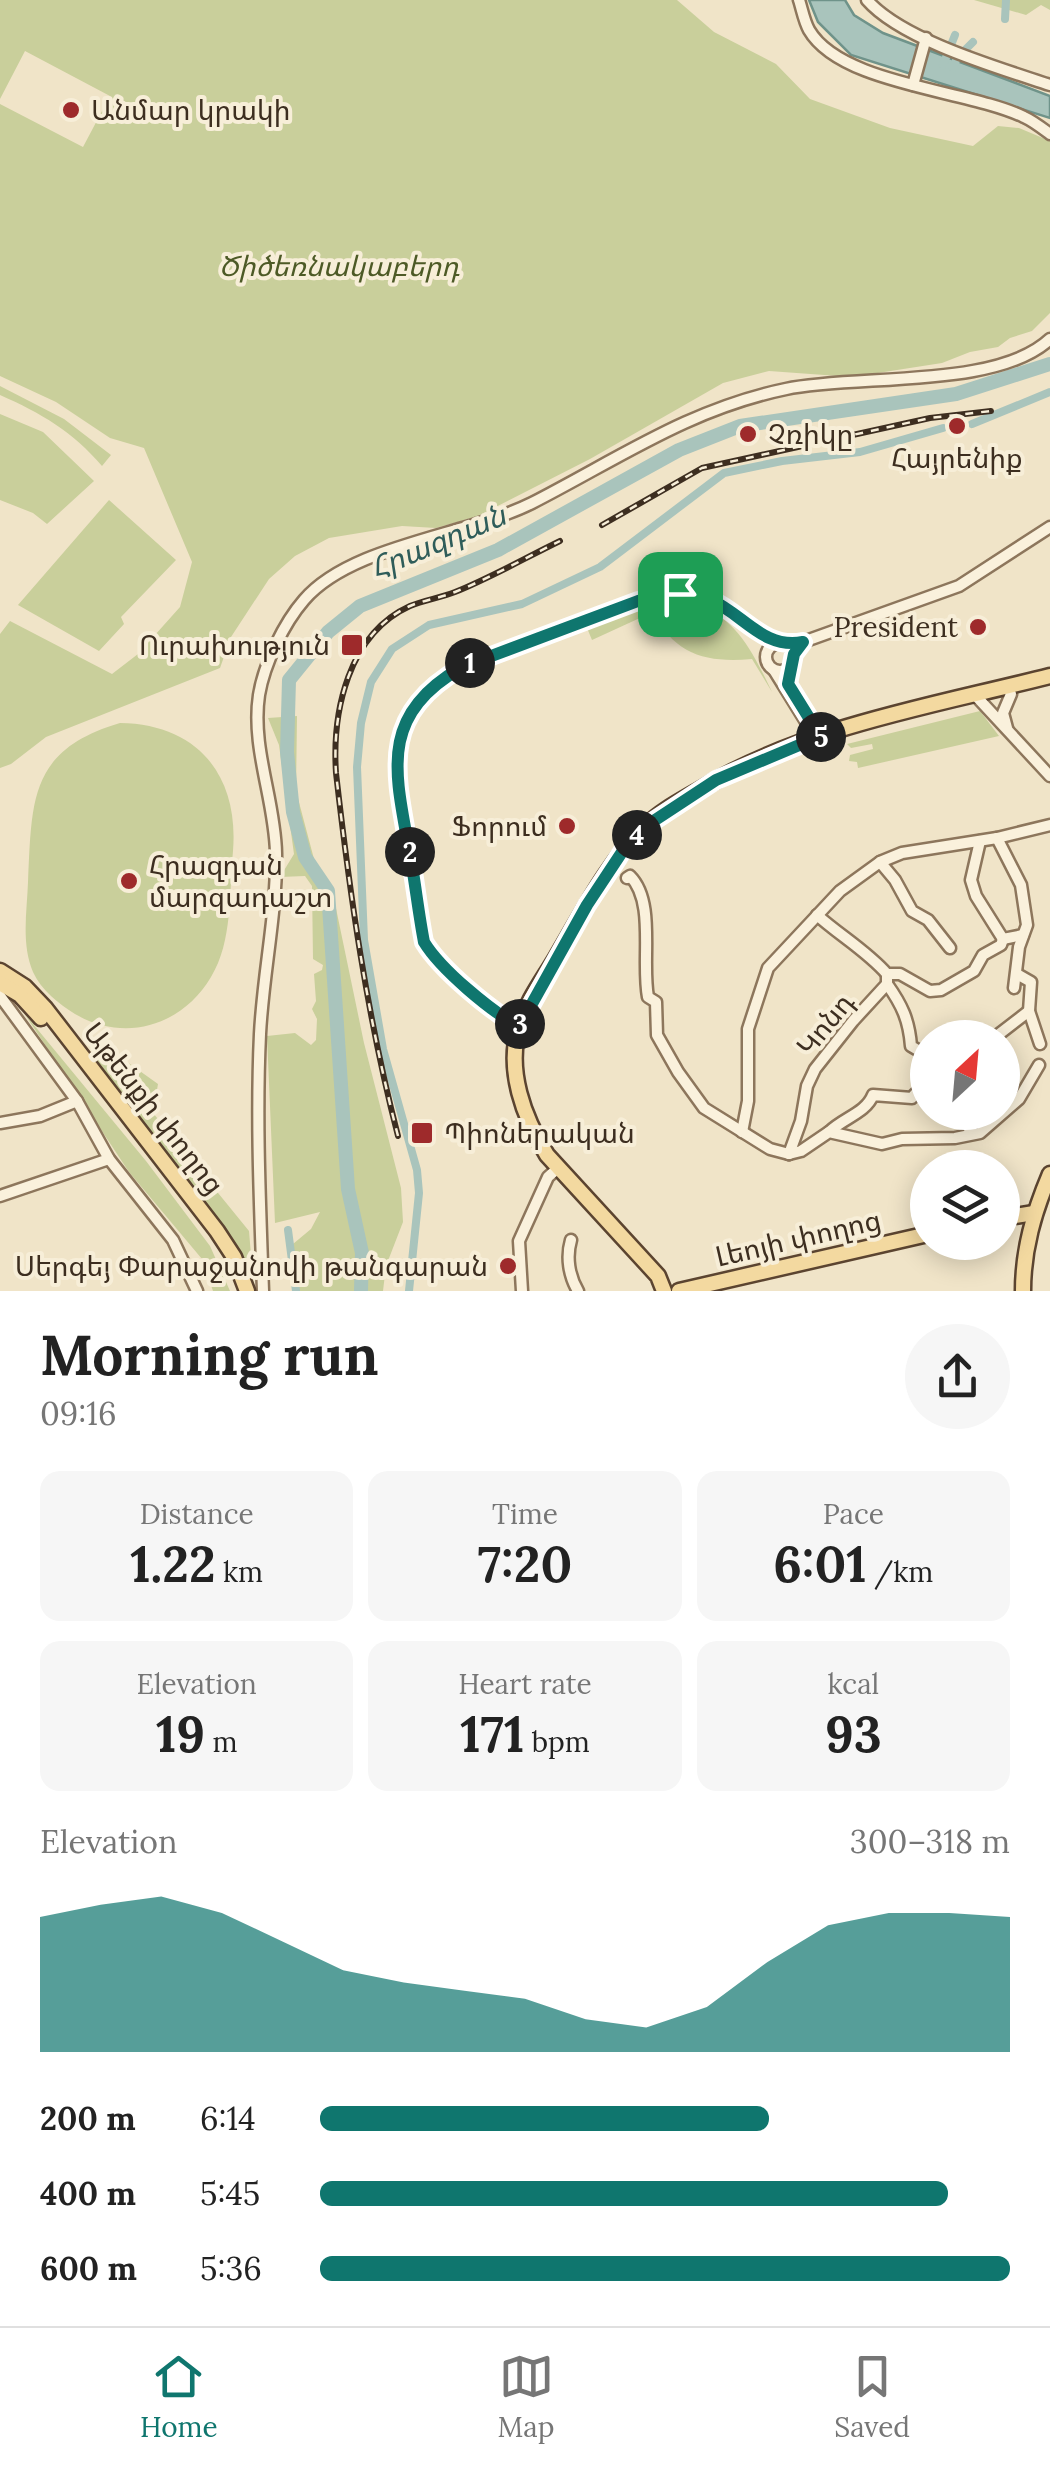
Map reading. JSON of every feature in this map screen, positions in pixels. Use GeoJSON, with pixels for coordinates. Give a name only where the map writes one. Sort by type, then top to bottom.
{"type":"FeatureCollection","features":[{"type":"Feature","properties":{"kind":"main road"},"geometry":{"type":"LineString","coordinates":[[664,1291],[658,1276],[558,1168],[534,1134],[522,1102],[516,1066],[519,1027],[587,905],[626,846],[646,826],[716,780],[820,740],[1050,676]]}},
{"type":"Feature","properties":{"kind":"main road"},"geometry":{"type":"LineString","coordinates":[[677,1291],[554,1154],[527,1104],[522,1072],[527,1030],[541,998],[616,871],[654,827],[697,795],[820,740],[959,707],[977,699],[1050,685]]}},
{"type":"Feature","properties":{"kind":"main road","name":"Աթենքի փողոց"},"geometry":{"type":"LineString","coordinates":[[0,971],[16,979],[34,996],[217,1230],[247,1291]]}},
{"type":"Feature","properties":{"kind":"main road","name":"Աթենքի փողոց"},"geometry":{"type":"LineString","coordinates":[[0,983],[20,995],[34,1010],[201,1222],[228,1266],[238,1291]]}},
{"type":"Feature","properties":{"kind":"main road"},"geometry":{"type":"LineString","coordinates":[[1023,1291],[1027,1242],[1050,1174]]}},
{"type":"Feature","properties":{"kind":"main road"},"geometry":{"type":"LineString","coordinates":[[1020,1215],[1034,1213]]}},
{"type":"Feature","properties":{"kind":"main road","name":"Լեոյի փողոց"},"geometry":{"type":"LineString","coordinates":[[677,1291],[910,1238]]}},
{"type":"Feature","properties":{"kind":"street"},"geometry":{"type":"LineString","coordinates":[[799,0],[809,29],[822,46],[841,60],[1022,116],[1050,134]]}},
{"type":"Feature","properties":{"kind":"street"},"geometry":{"type":"LineString","coordinates":[[867,0],[895,23],[928,41],[1050,85]]}},
{"type":"Feature","properties":{"kind":"street"},"geometry":{"type":"LineString","coordinates":[[914,81],[928,41]]}},
{"type":"Feature","properties":{"kind":"street"},"geometry":{"type":"LineString","coordinates":[[263,1291],[260,1034],[276,851],[260,756],[259,698],[272,658],[304,599],[355,564],[470,528],[530,504],[658,433],[701,414],[790,388],[991,368],[1037,351],[1050,339]]}},
{"type":"Feature","properties":{"kind":"street"},"geometry":{"type":"LineString","coordinates":[[767,652],[772,646],[803,642],[959,586],[1050,526]]}},
{"type":"Feature","properties":{"kind":"street"},"geometry":{"type":"LineString","coordinates":[[519,1027],[442,963],[424,942],[395,776],[398,736],[409,714],[440,680],[496,652],[652,596],[680,594],[717,602],[753,630],[787,647]]}},
{"type":"Feature","properties":{"kind":"street"},"geometry":{"type":"LineString","coordinates":[[753,630],[767,652],[767,662],[820,740]]}},
{"type":"Feature","properties":{"kind":"street"},"geometry":{"type":"LineString","coordinates":[[787,647],[788,684],[820,740]]}},
{"type":"Feature","properties":{"kind":"street"},"geometry":{"type":"LineString","coordinates":[[774,670],[790,667]]}},
{"type":"Feature","properties":{"kind":"street"},"geometry":{"type":"LineString","coordinates":[[1007,729],[1003,712],[1011,694]]}},
{"type":"Feature","properties":{"kind":"street"},"geometry":{"type":"LineString","coordinates":[[977,699],[1050,776]]}},
{"type":"Feature","properties":{"kind":"street"},"geometry":{"type":"LineString","coordinates":[[742,1132],[748,1101],[748,1029],[768,968],[817,915],[859,875],[902,853],[998,838],[1050,825]]}},
{"type":"Feature","properties":{"kind":"street"},"geometry":{"type":"LineString","coordinates":[[998,838],[1021,885],[1027,926],[1014,988]]}},
{"type":"Feature","properties":{"kind":"street"},"geometry":{"type":"LineString","coordinates":[[980,841],[972,880],[976,896],[1003,939],[1023,935]]}},
{"type":"Feature","properties":{"kind":"street"},"geometry":{"type":"LineString","coordinates":[[880,862],[912,911],[928,920],[950,948]]}},
{"type":"Feature","properties":{"kind":"street"},"geometry":{"type":"LineString","coordinates":[[626,878],[630,876],[638,885],[646,917],[644,965],[648,998],[656,1002],[657,1035],[704,1108],[770,1149],[789,1154],[800,1151],[868,1105],[874,1094],[910,1098]]}},
{"type":"Feature","properties":{"kind":"street","name":"Կոնդ"},"geometry":{"type":"LineString","coordinates":[[817,915],[869,956],[903,1006],[910,1028]]}},
{"type":"Feature","properties":{"kind":"street","name":"Կոնդ"},"geometry":{"type":"LineString","coordinates":[[789,1154],[812,1076],[887,979],[900,974],[930,991],[941,990],[974,971],[983,955],[1001,945],[1003,939]]}},
{"type":"Feature","properties":{"kind":"street"},"geometry":{"type":"LineString","coordinates":[[1018,974],[1031,982],[1029,1011],[1040,1044]]}},
{"type":"Feature","properties":{"kind":"street"},"geometry":{"type":"LineString","coordinates":[[0,996],[77,1101],[109,1159],[174,1240],[197,1291]]}},
{"type":"Feature","properties":{"kind":"street"},"geometry":{"type":"LineString","coordinates":[[1017,1020],[1029,1011]]}},
{"type":"Feature","properties":{"kind":"street"},"geometry":{"type":"LineString","coordinates":[[829,1132],[882,1144],[907,1138],[960,1138],[980,1133],[1007,1111],[1038,1065]]}},
{"type":"Feature","properties":{"kind":"street"},"geometry":{"type":"LineString","coordinates":[[0,1124],[40,1116],[77,1101]]}},
{"type":"Feature","properties":{"kind":"street"},"geometry":{"type":"LineString","coordinates":[[969,1130],[970,1134]]}},
{"type":"Feature","properties":{"kind":"street"},"geometry":{"type":"LineString","coordinates":[[0,1196],[54,1181],[109,1159]]}},
{"type":"Feature","properties":{"kind":"street"},"geometry":{"type":"LineString","coordinates":[[522,1291],[519,1241],[548,1177],[558,1168]]}},
{"type":"Feature","properties":{"kind":"street"},"geometry":{"type":"LineString","coordinates":[[571,1240],[570,1277],[578,1291]]}},
{"type":"Feature","properties":{"kind":"green space","name":"Ծիծեռնակաբերդ"},"geometry":{"type":"Polygon","coordinates":[[[0,0],[677,0],[714,32],[776,64],[810,99],[890,128],[973,146],[998,126],[1019,128],[1050,141],[1050,313],[1032,331],[1010,338],[998,347],[942,363],[852,377],[769,371],[723,383],[590,459],[478,516],[436,528],[402,526],[329,538],[295,556],[269,579],[231,637],[220,668],[46,737],[0,768],[0,634],[10,621],[112,674],[138,654],[180,607],[192,562],[144,448],[110,438],[56,402],[0,376],[0,104],[83,147],[110,96],[25,51],[0,99],[0,0]]]}},
{"type":"Feature","properties":{"kind":"green space"},"geometry":{"type":"Polygon","coordinates":[[[974,0],[1050,0],[1050,10],[1041,5],[1026,15],[974,0]]]}},
{"type":"Feature","properties":{"kind":"green space"},"geometry":{"type":"Polygon","coordinates":[[[0,386],[64,419],[111,455],[102,466],[55,424],[0,395],[0,386]]]}},
{"type":"Feature","properties":{"kind":"green space"},"geometry":{"type":"Polygon","coordinates":[[[0,414],[43,432],[94,481],[47,524],[33,513],[0,500],[0,414]]]}},
{"type":"Feature","properties":{"kind":"green space"},"geometry":{"type":"Polygon","coordinates":[[[109,500],[176,560],[121,617],[124,624],[99,651],[18,605],[109,500]]]}},
{"type":"Feature","properties":{"kind":"green space"},"geometry":{"type":"Polygon","coordinates":[[[651,605],[700,608],[725,620],[744,641],[772,692],[752,659],[720,659],[694,653],[671,638],[653,612],[592,640],[587,628],[651,605]]]}},
{"type":"Feature","properties":{"kind":"green space"},"geometry":{"type":"Polygon","coordinates":[[[980,711],[999,736],[858,768],[857,762],[849,761],[850,755],[873,749],[872,744],[851,748],[847,744],[980,711]]]}},
{"type":"Feature","properties":{"kind":"green space"},"geometry":{"type":"Polygon","coordinates":[[[297,716],[296,791],[314,859],[333,894],[364,1043],[401,1188],[403,1222],[386,1266],[383,1291],[299,1291],[293,1244],[311,1229],[320,1212],[275,1223],[267,1036],[295,1033],[311,1045],[316,1040],[317,1019],[312,1009],[316,1001],[314,974],[323,965],[313,959],[312,886],[305,876],[280,877],[294,854],[279,745],[268,718],[297,716]]]}},
{"type":"Feature","properties":{"kind":"green space","name":"Հրազդան մարզադաշտ"},"geometry":{"type":"Polygon","coordinates":[[[120,723],[171,733],[192,744],[220,778],[233,824],[229,916],[218,963],[199,994],[185,1008],[151,1025],[132,1028],[94,1023],[57,1001],[33,972],[26,939],[31,826],[41,782],[68,748],[90,734],[120,723]]]}},
{"type":"Feature","properties":{"kind":"green space"},"geometry":{"type":"Polygon","coordinates":[[[24,1013],[146,1161],[210,1246],[230,1291],[213,1291],[202,1259],[129,1172],[24,1013]]]}},
{"type":"Feature","properties":{"kind":"green space"},"geometry":{"type":"Polygon","coordinates":[[[90,1042],[102,1044],[158,1084],[153,1113],[249,1231],[254,1291],[235,1244],[100,1070],[90,1042]]]}},
{"type":"Feature","properties":{"kind":"water"},"geometry":{"type":"Polygon","coordinates":[[[809,0],[845,0],[854,15],[883,33],[1050,96],[1050,118],[851,55],[818,22],[809,0]]]}},
{"type":"Feature","properties":{"kind":"waterway"},"geometry":{"type":"LineString","coordinates":[[1005,19],[1006,0]]}},
{"type":"Feature","properties":{"kind":"waterway"},"geometry":{"type":"LineString","coordinates":[[943,65],[955,35]]}},
{"type":"Feature","properties":{"kind":"waterway"},"geometry":{"type":"LineString","coordinates":[[953,68],[973,42]]}},
{"type":"Feature","properties":{"kind":"waterway","name":"Հրազդան"},"geometry":{"type":"LineString","coordinates":[[361,1291],[362,1253],[348,1189],[328,891],[305,857],[293,812],[287,752],[289,680],[328,632],[360,606],[498,550],[679,450],[740,426],[956,394],[1050,364]]}},
{"type":"Feature","properties":{"kind":"waterway"},"geometry":{"type":"LineString","coordinates":[[972,424],[1050,392]]}},
{"type":"Feature","properties":{"kind":"waterway"},"geometry":{"type":"LineString","coordinates":[[409,1291],[419,1193],[417,1170],[383,1049],[364,940],[357,767],[361,723],[371,682],[392,649],[429,625],[522,604],[600,567],[724,473],[782,461],[860,452],[943,428]]}},
{"type":"Feature","properties":{"kind":"waterway"},"geometry":{"type":"LineString","coordinates":[[288,1230],[296,1291]]}},
{"type":"Feature","properties":{"kind":"railway"},"geometry":{"type":"LineString","coordinates":[[602,525],[702,468],[930,418],[991,411]]}},
{"type":"Feature","properties":{"kind":"railway"},"geometry":{"type":"LineString","coordinates":[[398,1136],[368,1001],[347,865],[335,749],[341,701],[358,655],[389,619],[410,606],[468,586],[560,541]]}},
{"type":"Feature","properties":{"kind":"place","name":"Անմար կրակի"},"geometry":{"type":"Point","coordinates":[71,110]}},
{"type":"Feature","properties":{"kind":"place","name":"Հայրենիք"},"geometry":{"type":"Point","coordinates":[957,426]}},
{"type":"Feature","properties":{"kind":"place","name":"Չռիկը"},"geometry":{"type":"Point","coordinates":[748,434]}},
{"type":"Feature","properties":{"kind":"place","name":"President"},"geometry":{"type":"Point","coordinates":[978,627]}},
{"type":"Feature","properties":{"kind":"place","name":"Ուրախություն"},"geometry":{"type":"Point","coordinates":[352,645]}},
{"type":"Feature","properties":{"kind":"place","name":"Ֆորում"},"geometry":{"type":"Point","coordinates":[567,826]}},
{"type":"Feature","properties":{"kind":"place","name":"Հրազդան մարզադաշտ"},"geometry":{"type":"Point","coordinates":[129,881]}},
{"type":"Feature","properties":{"kind":"place","name":"Պիոներական"},"geometry":{"type":"Point","coordinates":[422,1133]}},
{"type":"Feature","properties":{"kind":"place","name":"Սերգեյ Փարաջանովի թանգարան"},"geometry":{"type":"Point","coordinates":[508,1266]}},
{"type":"Feature","properties":{"kind":"route"},"geometry":{"type":"LineString","coordinates":[[680,594],[717,602],[753,630],[781,643],[803,642],[794,654],[788,684],[824,742],[816,738],[716,780],[674,804],[646,826],[626,846],[587,905],[519,1027],[442,963],[424,942],[395,776],[398,736],[420,700],[440,680],[462,667],[652,596],[680,594]]}}]}
